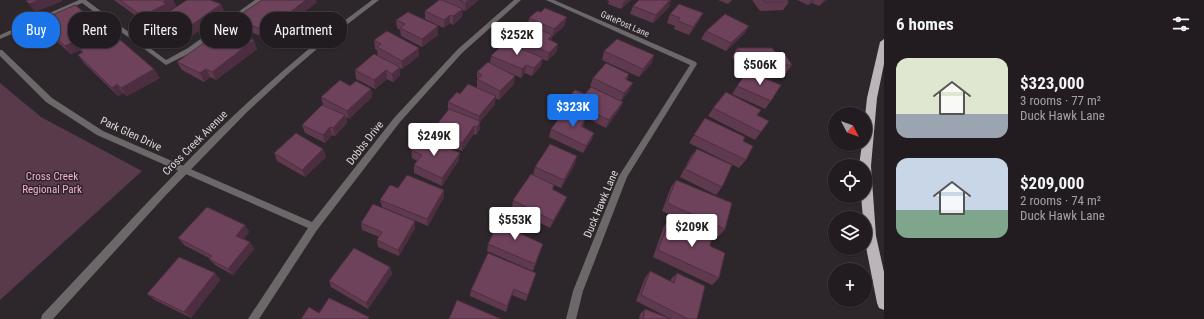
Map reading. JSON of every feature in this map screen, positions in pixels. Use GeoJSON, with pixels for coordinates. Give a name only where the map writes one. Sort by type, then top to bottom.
{"type":"FeatureCollection","features":[{"type":"Feature","properties":{"kind":"highway"},"geometry":{"type":"LineString","coordinates":[[884,42],[872,98],[865,166],[870,236],[884,303]]}},
{"type":"Feature","properties":{"kind":"street"},"geometry":{"type":"LineString","coordinates":[[0,37],[82,0],[166,63],[190,50],[259,0]]}},
{"type":"Feature","properties":{"kind":"street","name":"Cross Creek Avenue"},"geometry":{"type":"LineString","coordinates":[[46,319],[184,170],[272,84],[349,20],[376,0]]}},
{"type":"Feature","properties":{"kind":"street","name":"Dobbs Drive"},"geometry":{"type":"LineString","coordinates":[[253,319],[314,227],[397,120],[460,51],[518,0]]}},
{"type":"Feature","properties":{"kind":"street","name":"GatePost Lane"},"geometry":{"type":"LineString","coordinates":[[549,0],[694,64]]}},
{"type":"Feature","properties":{"kind":"street","name":"Park Glen Drive"},"geometry":{"type":"LineString","coordinates":[[0,52],[49,100],[100,133],[314,227]]}},
{"type":"Feature","properties":{"kind":"street","name":"Duck Hawk Lane"},"geometry":{"type":"LineString","coordinates":[[571,319],[578,291],[623,176],[694,64]]}},
{"type":"Feature","properties":{"kind":"green space","name":"Cross Creek Regional Park"},"geometry":{"type":"Polygon","coordinates":[[[0,83],[41,117],[142,171],[0,300],[0,83]]]}},
{"type":"Feature","properties":{"kind":"building"},"geometry":{"type":"Polygon","coordinates":[[[26,0],[39,0],[29,4],[26,0]]]}},
{"type":"Feature","properties":{"kind":"building"},"geometry":{"type":"Polygon","coordinates":[[[120,0],[167,0],[163,2],[166,4],[150,12],[136,12],[120,0]]]}},
{"type":"Feature","properties":{"kind":"building"},"geometry":{"type":"Polygon","coordinates":[[[187,0],[210,0],[221,4],[210,12],[200,12],[200,19],[192,25],[192,12],[168,12],[187,0]]]}},
{"type":"Feature","properties":{"kind":"building"},"geometry":{"type":"Polygon","coordinates":[[[262,0],[306,0],[290,12],[260,12],[260,29],[252,25],[252,12],[244,12],[262,0]]]}},
{"type":"Feature","properties":{"kind":"building"},"geometry":{"type":"Polygon","coordinates":[[[439,0],[463,9],[453,16],[450,15],[444,20],[425,11],[439,0]]]}},
{"type":"Feature","properties":{"kind":"building"},"geometry":{"type":"Polygon","coordinates":[[[459,0],[469,0],[465,3],[459,0]]]}},
{"type":"Feature","properties":{"kind":"building"},"geometry":{"type":"Polygon","coordinates":[[[639,0],[670,0],[656,15],[633,6],[639,0]]]}},
{"type":"Feature","properties":{"kind":"building"},"geometry":{"type":"Polygon","coordinates":[[[763,0],[787,0],[789,2],[765,2],[763,0]]]}},
{"type":"Feature","properties":{"kind":"building"},"geometry":{"type":"Polygon","coordinates":[[[679,4],[703,13],[693,27],[678,21],[680,18],[670,14],[679,4]]]}},
{"type":"Feature","properties":{"kind":"building"},"geometry":{"type":"Polygon","coordinates":[[[75,5],[84,12],[68,12],[68,44],[65,46],[60,41],[59,12],[75,5]]]}},
{"type":"Feature","properties":{"kind":"building"},"geometry":{"type":"Polygon","coordinates":[[[545,8],[567,17],[554,29],[529,18],[537,11],[541,12],[545,8]]]}},
{"type":"Feature","properties":{"kind":"building"},"geometry":{"type":"Polygon","coordinates":[[[408,12],[438,26],[422,39],[400,28],[405,24],[396,20],[408,12]]]}},
{"type":"Feature","properties":{"kind":"building"},"geometry":{"type":"Polygon","coordinates":[[[725,14],[749,26],[731,43],[706,31],[725,14]]]}},
{"type":"Feature","properties":{"kind":"building"},"geometry":{"type":"Polygon","coordinates":[[[528,24],[552,35],[548,39],[558,44],[549,53],[514,36],[528,24]]]}},
{"type":"Feature","properties":{"kind":"building"},"geometry":{"type":"Polygon","coordinates":[[[387,31],[419,48],[402,61],[377,47],[381,44],[374,40],[387,31]]]}},
{"type":"Feature","properties":{"kind":"building"},"geometry":{"type":"Polygon","coordinates":[[[617,39],[654,55],[643,69],[604,51],[617,39]]]}},
{"type":"Feature","properties":{"kind":"building"},"geometry":{"type":"Polygon","coordinates":[[[121,41],[154,69],[121,88],[117,84],[112,88],[78,55],[83,52],[80,49],[121,48],[121,41]]]}},
{"type":"Feature","properties":{"kind":"building"},"geometry":{"type":"Polygon","coordinates":[[[505,42],[543,58],[534,68],[526,65],[522,69],[491,56],[505,42]]]}},
{"type":"Feature","properties":{"kind":"building"},"geometry":{"type":"Polygon","coordinates":[[[200,46],[200,48],[244,48],[212,72],[206,69],[200,73],[177,62],[200,46]]]}},
{"type":"Feature","properties":{"kind":"building"},"geometry":{"type":"Polygon","coordinates":[[[737,48],[772,48],[776,53],[784,53],[792,65],[749,66],[737,48]]]}},
{"type":"Feature","properties":{"kind":"building"},"geometry":{"type":"Polygon","coordinates":[[[374,54],[400,67],[392,74],[386,70],[374,80],[355,70],[374,54]]]}},
{"type":"Feature","properties":{"kind":"building"},"geometry":{"type":"Polygon","coordinates":[[[488,62],[515,76],[500,91],[477,79],[482,75],[477,72],[488,62]]]}},
{"type":"Feature","properties":{"kind":"building"},"geometry":{"type":"Polygon","coordinates":[[[606,63],[629,74],[625,79],[633,83],[624,93],[593,78],[606,63]]]}},
{"type":"Feature","properties":{"kind":"building"},"geometry":{"type":"Polygon","coordinates":[[[752,73],[781,85],[771,101],[737,86],[744,76],[749,78],[752,73]]]}},
{"type":"Feature","properties":{"kind":"building"},"geometry":{"type":"Polygon","coordinates":[[[340,80],[350,86],[356,81],[371,89],[347,111],[321,97],[340,80]]]}},
{"type":"Feature","properties":{"kind":"building"},"geometry":{"type":"Polygon","coordinates":[[[468,84],[496,96],[479,116],[448,102],[457,92],[460,94],[468,84]]]}},
{"type":"Feature","properties":{"kind":"building"},"geometry":{"type":"Polygon","coordinates":[[[591,87],[623,102],[609,120],[567,99],[575,90],[585,94],[591,87]]]}},
{"type":"Feature","properties":{"kind":"building"},"geometry":{"type":"Polygon","coordinates":[[[726,92],[761,110],[757,115],[769,121],[761,132],[713,108],[726,92]]]}},
{"type":"Feature","properties":{"kind":"building"},"geometry":{"type":"Polygon","coordinates":[[[322,105],[345,115],[333,128],[330,127],[323,135],[302,125],[322,105]]]}},
{"type":"Feature","properties":{"kind":"building"},"geometry":{"type":"Polygon","coordinates":[[[449,109],[480,121],[477,127],[474,126],[462,143],[439,134],[445,126],[438,123],[449,109]]]}},
{"type":"Feature","properties":{"kind":"building"},"geometry":{"type":"Polygon","coordinates":[[[565,110],[585,120],[581,126],[594,133],[586,146],[551,129],[565,110]]]}},
{"type":"Feature","properties":{"kind":"building"},"geometry":{"type":"Polygon","coordinates":[[[705,118],[745,137],[743,141],[753,146],[746,160],[694,135],[705,118]]]}},
{"type":"Feature","properties":{"kind":"building"},"geometry":{"type":"Polygon","coordinates":[[[296,133],[323,149],[302,170],[274,153],[296,133]]]}},
{"type":"Feature","properties":{"kind":"building"},"geometry":{"type":"Polygon","coordinates":[[[422,136],[460,153],[442,178],[414,165],[422,155],[411,150],[422,136]]]}},
{"type":"Feature","properties":{"kind":"building"},"geometry":{"type":"Polygon","coordinates":[[[550,144],[577,156],[564,180],[535,167],[550,144]]]}},
{"type":"Feature","properties":{"kind":"building"},"geometry":{"type":"Polygon","coordinates":[[[697,149],[732,165],[722,187],[685,169],[697,149]]]}},
{"type":"Feature","properties":{"kind":"building"},"geometry":{"type":"Polygon","coordinates":[[[531,174],[554,185],[552,189],[567,197],[553,221],[513,200],[531,174]]]}},
{"type":"Feature","properties":{"kind":"building"},"geometry":{"type":"Polygon","coordinates":[[[407,175],[444,190],[427,219],[380,200],[390,185],[398,188],[407,175]]]}},
{"type":"Feature","properties":{"kind":"building"},"geometry":{"type":"Polygon","coordinates":[[[676,180],[732,203],[725,229],[667,203],[676,180]]]}},
{"type":"Feature","properties":{"kind":"building"},"geometry":{"type":"Polygon","coordinates":[[[373,204],[415,221],[398,250],[377,240],[382,232],[361,223],[373,204]]]}},
{"type":"Feature","properties":{"kind":"building"},"geometry":{"type":"Polygon","coordinates":[[[207,207],[245,225],[236,236],[250,242],[228,269],[209,259],[212,256],[178,238],[207,207]]]}},
{"type":"Feature","properties":{"kind":"building"},"geometry":{"type":"Polygon","coordinates":[[[502,216],[523,225],[519,233],[543,244],[535,264],[488,244],[502,216]]]}},
{"type":"Feature","properties":{"kind":"building"},"geometry":{"type":"Polygon","coordinates":[[[670,219],[712,237],[710,246],[725,253],[719,278],[658,250],[670,219]]]}},
{"type":"Feature","properties":{"kind":"building"},"geometry":{"type":"Polygon","coordinates":[[[354,248],[390,267],[366,303],[329,281],[354,248]]]}},
{"type":"Feature","properties":{"kind":"building"},"geometry":{"type":"Polygon","coordinates":[[[488,253],[536,273],[528,295],[514,289],[507,306],[471,290],[488,253]]]}},
{"type":"Feature","properties":{"kind":"building"},"geometry":{"type":"Polygon","coordinates":[[[179,257],[215,273],[184,312],[147,294],[179,257]]]}},
{"type":"Feature","properties":{"kind":"building"},"geometry":{"type":"Polygon","coordinates":[[[650,271],[674,283],[677,273],[705,286],[697,319],[688,319],[641,295],[650,271]]]}},
{"type":"Feature","properties":{"kind":"building"},"geometry":{"type":"Polygon","coordinates":[[[329,298],[369,317],[368,319],[301,319],[309,307],[319,313],[329,298]]]}},
{"type":"Feature","properties":{"kind":"building"},"geometry":{"type":"Polygon","coordinates":[[[457,300],[501,319],[449,319],[457,300]]]}},
{"type":"Feature","properties":{"kind":"building"},"geometry":{"type":"Polygon","coordinates":[[[645,309],[671,319],[643,319],[645,309]]]}}]}
